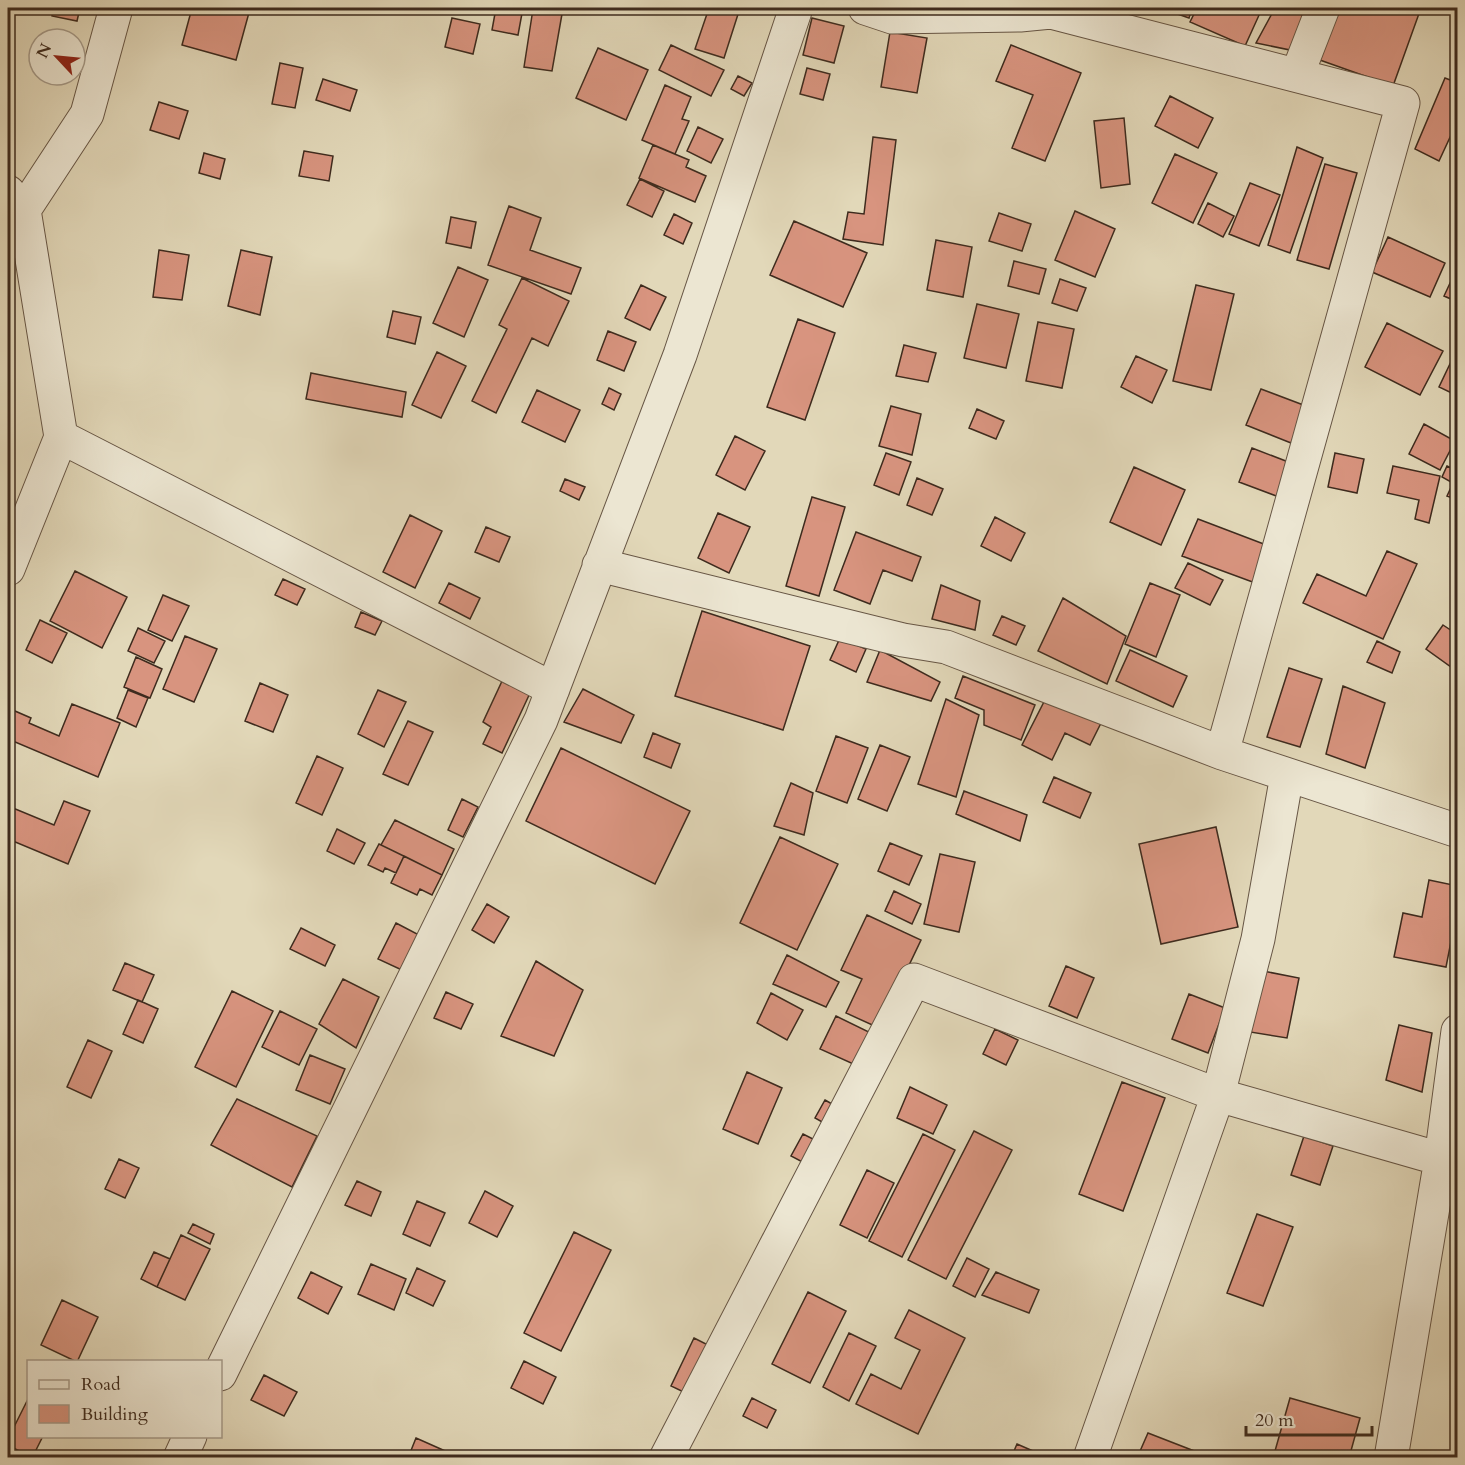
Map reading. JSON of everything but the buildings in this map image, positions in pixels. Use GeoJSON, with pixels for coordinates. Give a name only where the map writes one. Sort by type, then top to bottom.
{"type":"FeatureCollection","features":[{"type":"Feature","properties":{"kind":"street"},"geometry":{"type":"LineString","coordinates":[[8,569],[61,437],[16,201],[87,114],[116,8]]}},
{"type":"Feature","properties":{"kind":"street"},"geometry":{"type":"LineString","coordinates":[[222,1370],[541,720],[680,355],[796,8]]}},
{"type":"Feature","properties":{"kind":"street"},"geometry":{"type":"LineString","coordinates":[[865,8],[892,17],[1020,15],[1051,12],[1402,103],[1222,753]]}},
{"type":"Feature","properties":{"kind":"street"},"geometry":{"type":"LineString","coordinates":[[1297,75],[1323,8]]}},
{"type":"Feature","properties":{"kind":"street"},"geometry":{"type":"LineString","coordinates":[[61,437],[553,689]]}},
{"type":"Feature","properties":{"kind":"street"},"geometry":{"type":"LineString","coordinates":[[599,565],[903,640],[946,647],[1222,753],[1458,831]]}},
{"type":"Feature","properties":{"kind":"street"},"geometry":{"type":"LineString","coordinates":[[1090,1458],[1218,1095],[1258,939],[1287,775]]}},
{"type":"Feature","properties":{"kind":"street"},"geometry":{"type":"LineString","coordinates":[[666,1458],[914,980],[1218,1095],[1449,1162]]}},
{"type":"Feature","properties":{"kind":"street"},"geometry":{"type":"LineString","coordinates":[[1391,1458],[1449,1162],[1458,1031]]}},
{"type":"Feature","properties":{"kind":"street"},"geometry":{"type":"LineString","coordinates":[[180,1458],[190,1438]]}}]}
